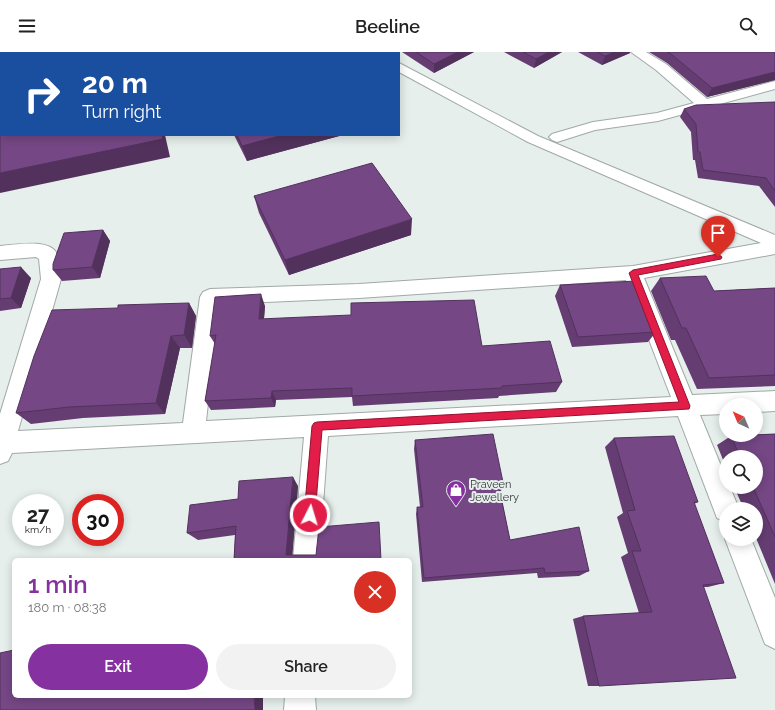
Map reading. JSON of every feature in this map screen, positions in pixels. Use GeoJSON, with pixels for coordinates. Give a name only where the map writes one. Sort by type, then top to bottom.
{"type":"FeatureCollection","features":[{"type":"Feature","properties":{"kind":"street"},"geometry":{"type":"LineString","coordinates":[[637,52],[661,67],[704,104]]}},
{"type":"Feature","properties":{"kind":"street"},"geometry":{"type":"LineString","coordinates":[[400,55],[457,87],[557,137],[775,226]]}},
{"type":"Feature","properties":{"kind":"street"},"geometry":{"type":"LineString","coordinates":[[400,68],[533,139],[775,242]]}},
{"type":"Feature","properties":{"kind":"street"},"geometry":{"type":"LineString","coordinates":[[557,137],[593,126],[658,117],[775,85]]}},
{"type":"Feature","properties":{"kind":"street"},"geometry":{"type":"LineString","coordinates":[[193,433],[210,297],[359,291],[633,273],[775,247]]}},
{"type":"Feature","properties":{"kind":"street"},"geometry":{"type":"LineString","coordinates":[[0,253],[38,250],[48,256],[51,279],[2,448],[193,433],[775,401]]}},
{"type":"Feature","properties":{"kind":"street"},"geometry":{"type":"LineString","coordinates":[[633,273],[723,502]]}},
{"type":"Feature","properties":{"kind":"street"},"geometry":{"type":"LineString","coordinates":[[306,558],[317,426]]}},
{"type":"Feature","properties":{"kind":"street"},"geometry":{"type":"LineString","coordinates":[[741,546],[775,634]]}},
{"type":"Feature","properties":{"kind":"street"},"geometry":{"type":"LineString","coordinates":[[300,698],[300,710]]}},
{"type":"Feature","properties":{"kind":"building"},"geometry":{"type":"Polygon","coordinates":[[[416,52],[458,52],[434,64],[416,52]]]}},
{"type":"Feature","properties":{"kind":"building"},"geometry":{"type":"Polygon","coordinates":[[[523,52],[549,52],[536,59],[523,52]]]}},
{"type":"Feature","properties":{"kind":"building"},"geometry":{"type":"Polygon","coordinates":[[[597,52],[615,52],[605,56],[597,52]]]}},
{"type":"Feature","properties":{"kind":"building"},"geometry":{"type":"Polygon","coordinates":[[[667,52],[775,52],[775,72],[712,88],[667,52]]]}},
{"type":"Feature","properties":{"kind":"building"},"geometry":{"type":"Polygon","coordinates":[[[775,102],[775,191],[766,178],[703,170],[700,152],[698,152],[696,124],[684,109],[696,105],[775,102]]]}},
{"type":"Feature","properties":{"kind":"building"},"geometry":{"type":"Polygon","coordinates":[[[0,136],[162,136],[163,139],[0,173],[0,136]]]}},
{"type":"Feature","properties":{"kind":"building"},"geometry":{"type":"Polygon","coordinates":[[[237,136],[279,136],[242,146],[237,136]]]}},
{"type":"Feature","properties":{"kind":"building"},"geometry":{"type":"Polygon","coordinates":[[[372,163],[412,219],[285,260],[254,196],[372,163]]]}},
{"type":"Feature","properties":{"kind":"building"},"geometry":{"type":"Polygon","coordinates":[[[103,230],[92,267],[53,270],[53,264],[64,233],[103,230]]]}},
{"type":"Feature","properties":{"kind":"building"},"geometry":{"type":"Polygon","coordinates":[[[21,267],[11,298],[0,299],[0,269],[21,267]]]}},
{"type":"Feature","properties":{"kind":"building"},"geometry":{"type":"Polygon","coordinates":[[[706,276],[714,291],[775,288],[775,375],[709,378],[686,328],[682,328],[660,278],[706,276]]]}},
{"type":"Feature","properties":{"kind":"building"},"geometry":{"type":"Polygon","coordinates":[[[636,281],[656,332],[578,337],[560,285],[636,281]]]}},
{"type":"Feature","properties":{"kind":"building"},"geometry":{"type":"Polygon","coordinates":[[[261,294],[259,319],[351,315],[351,303],[474,300],[482,346],[550,341],[562,382],[502,386],[502,388],[352,396],[352,388],[272,391],[271,398],[205,401],[216,335],[210,336],[215,297],[261,294]]]}},
{"type":"Feature","properties":{"kind":"building"},"geometry":{"type":"Polygon","coordinates":[[[189,303],[184,335],[171,336],[156,403],[69,407],[16,413],[34,356],[52,310],[118,308],[118,305],[189,303]]]}},
{"type":"Feature","properties":{"kind":"building"},"geometry":{"type":"Polygon","coordinates":[[[493,434],[504,487],[499,487],[510,540],[579,527],[589,571],[545,573],[544,568],[424,578],[417,507],[423,507],[415,440],[493,434]]]}},
{"type":"Feature","properties":{"kind":"building"},"geometry":{"type":"Polygon","coordinates":[[[775,434],[775,537],[763,510],[763,502],[760,502],[756,494],[763,494],[763,450],[737,450],[734,442],[763,442],[763,435],[775,434]]]}},
{"type":"Feature","properties":{"kind":"building"},"geometry":{"type":"Polygon","coordinates":[[[674,436],[698,502],[694,502],[724,583],[703,585],[736,678],[599,686],[583,616],[652,612],[632,551],[641,551],[627,511],[635,510],[614,438],[674,436]]]}},
{"type":"Feature","properties":{"kind":"building"},"geometry":{"type":"Polygon","coordinates":[[[293,477],[286,555],[316,555],[319,527],[379,522],[381,558],[234,558],[236,526],[187,533],[190,505],[238,499],[239,481],[293,477]]]}},
{"type":"Feature","properties":{"kind":"building"},"geometry":{"type":"Polygon","coordinates":[[[12,650],[12,698],[254,698],[255,710],[0,710],[0,653],[12,650]]]}},
{"type":"Feature","properties":{"kind":"place","name":"Praveen Jewellery"},"geometry":{"type":"Point","coordinates":[456,507]}},
{"type":"Feature","properties":{"kind":"route"},"geometry":{"type":"LineString","coordinates":[[310,515],[317,426],[685,406],[633,273],[718,257]]}}]}
